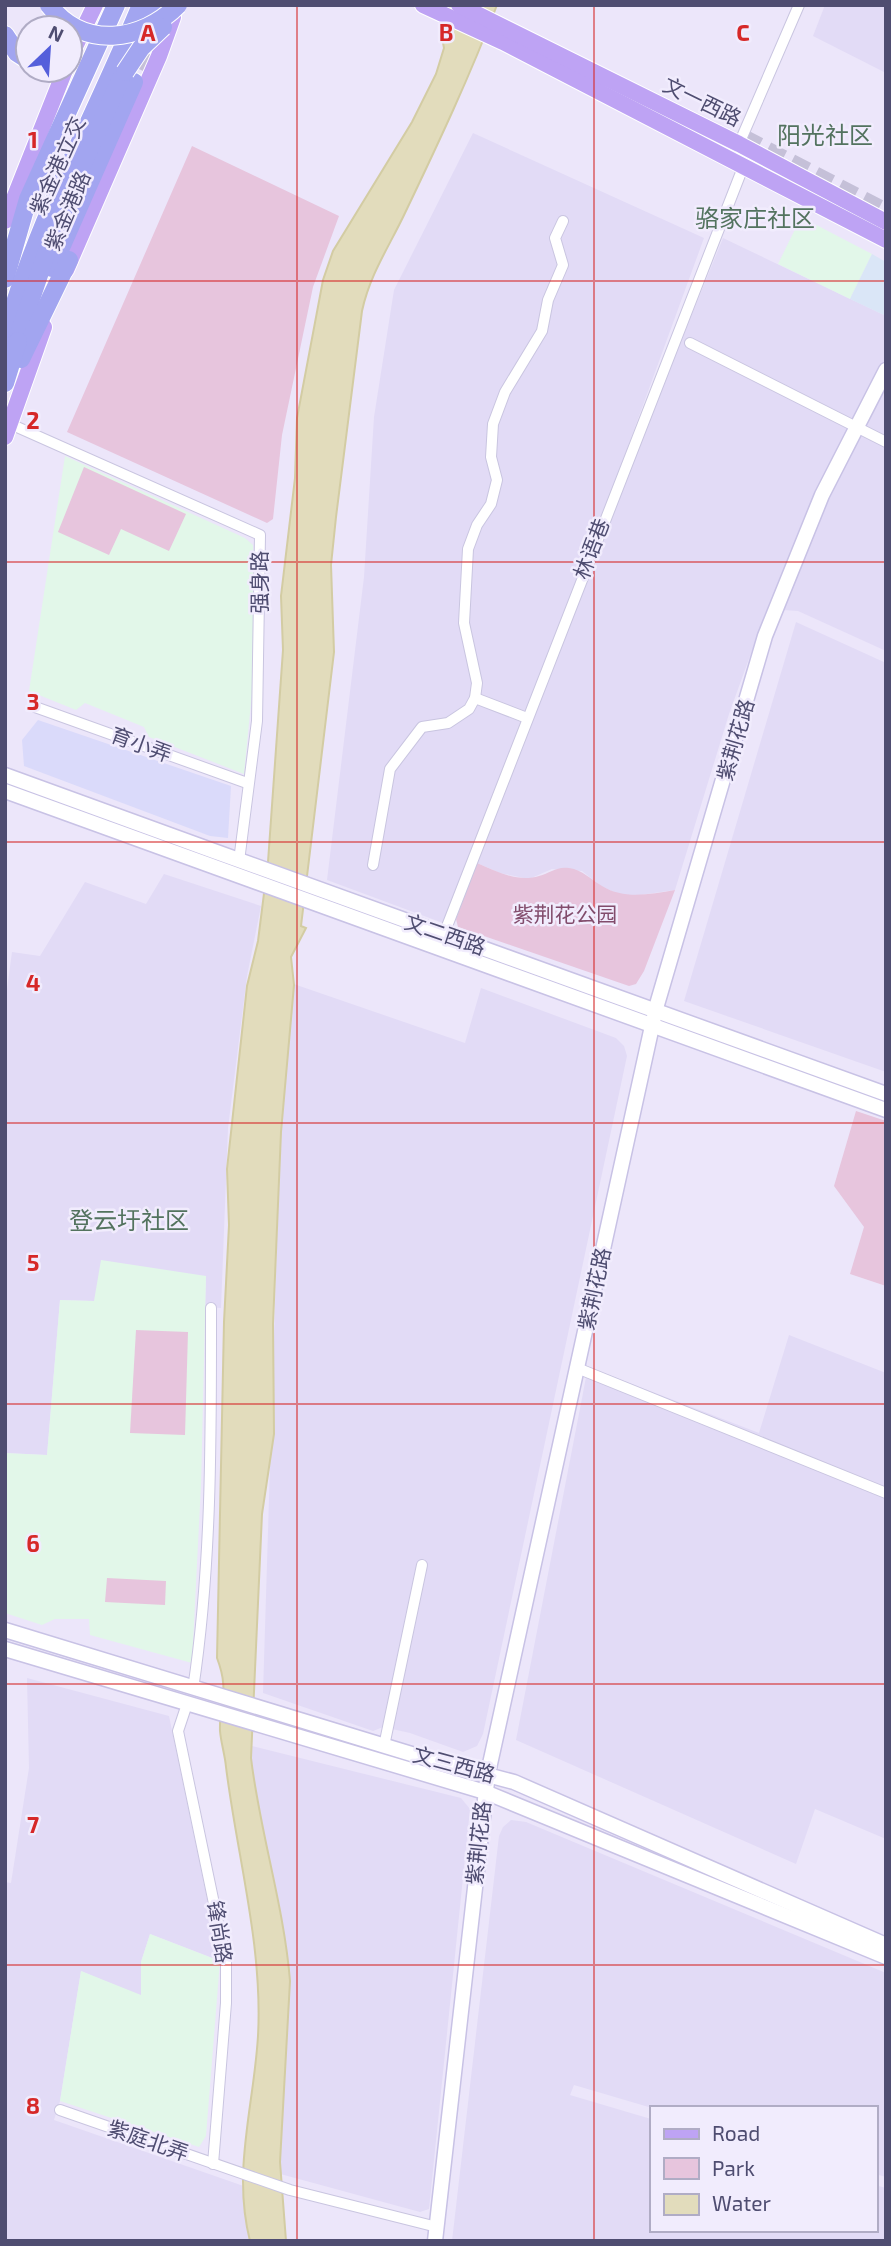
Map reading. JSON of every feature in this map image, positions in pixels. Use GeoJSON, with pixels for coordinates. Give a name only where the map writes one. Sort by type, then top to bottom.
{"type":"FeatureCollection","features":[{"type":"Feature","properties":{"kind":"highway"},"geometry":{"type":"LineString","coordinates":[[49,5],[74,27],[92,34],[116,37],[143,30],[177,5]]}},
{"type":"Feature","properties":{"kind":"highway"},"geometry":{"type":"LineString","coordinates":[[5,279],[49,151],[116,5]]}},
{"type":"Feature","properties":{"kind":"highway"},"geometry":{"type":"LineString","coordinates":[[5,305],[22,230],[129,5]]}},
{"type":"Feature","properties":{"kind":"highway","name":"紫金港立交"},"geometry":{"type":"LineString","coordinates":[[10,342],[22,230],[141,5]]}},
{"type":"Feature","properties":{"kind":"highway","name":"紫金港立交"},"geometry":{"type":"LineString","coordinates":[[10,342],[81,166],[132,71],[154,5]]}},
{"type":"Feature","properties":{"kind":"highway"},"geometry":{"type":"LineString","coordinates":[[5,383],[10,342],[36,307],[141,48],[189,5]]}},
{"type":"Feature","properties":{"kind":"highway"},"geometry":{"type":"LineString","coordinates":[[84,62],[93,59],[110,44]]}},
{"type":"Feature","properties":{"kind":"highway"},"geometry":{"type":"LineString","coordinates":[[5,390],[69,260]]}},
{"type":"Feature","properties":{"kind":"main road"},"geometry":{"type":"LineString","coordinates":[[84,28],[95,5]]}},
{"type":"Feature","properties":{"kind":"main road","name":"紫金港路"},"geometry":{"type":"LineString","coordinates":[[7,430],[69,260],[159,56],[177,5]]}},
{"type":"Feature","properties":{"kind":"main road","name":"文一西路"},"geometry":{"type":"LineString","coordinates":[[459,5],[739,144],[886,222]]}},
{"type":"Feature","properties":{"kind":"main road","name":"文一西路"},"geometry":{"type":"LineString","coordinates":[[425,6],[503,43],[886,240]]}},
{"type":"Feature","properties":{"kind":"main road"},"geometry":{"type":"LineString","coordinates":[[22,230],[61,84]]}},
{"type":"Feature","properties":{"kind":"main road","name":"紫荆花路"},"geometry":{"type":"LineString","coordinates":[[436,2234],[488,1773],[652,1024],[765,636],[791,567],[886,370]]}},
{"type":"Feature","properties":{"kind":"main road","name":"文二西路"},"geometry":{"type":"LineString","coordinates":[[5,775],[258,868],[321,899],[886,1110]]}},
{"type":"Feature","properties":{"kind":"main road","name":"文二西路"},"geometry":{"type":"LineString","coordinates":[[5,791],[259,885],[321,899],[444,934],[886,1094]]}},
{"type":"Feature","properties":{"kind":"main road","name":"文三西路"},"geometry":{"type":"LineString","coordinates":[[5,1630],[215,1696],[384,1746],[488,1773],[886,1945]]}},
{"type":"Feature","properties":{"kind":"main road","name":"文三西路"},"geometry":{"type":"LineString","coordinates":[[5,1649],[485,1792],[886,1957]]}},
{"type":"Feature","properties":{"kind":"street"},"geometry":{"type":"LineString","coordinates":[[743,165],[739,144],[799,5]]}},
{"type":"Feature","properties":{"kind":"street","name":"林语巷"},"geometry":{"type":"LineString","coordinates":[[444,934],[743,165]]}},
{"type":"Feature","properties":{"kind":"street"},"geometry":{"type":"LineString","coordinates":[[373,866],[390,768],[422,727],[448,723],[469,709],[475,698],[477,683],[464,623],[468,549],[477,526],[491,504],[496,480],[491,457],[493,424],[505,392],[542,331],[548,300],[563,265],[555,238],[563,220]]}},
{"type":"Feature","properties":{"kind":"street"},"geometry":{"type":"LineString","coordinates":[[690,343],[886,442]]}},
{"type":"Feature","properties":{"kind":"street","name":"强身路"},"geometry":{"type":"LineString","coordinates":[[7,430],[260,535],[258,693],[239,861]]}},
{"type":"Feature","properties":{"kind":"street"},"geometry":{"type":"LineString","coordinates":[[475,698],[527,718]]}},
{"type":"Feature","properties":{"kind":"street","name":"育小弄"},"geometry":{"type":"LineString","coordinates":[[35,707],[247,783]]}},
{"type":"Feature","properties":{"kind":"street"},"geometry":{"type":"LineString","coordinates":[[193,1689],[200,1646],[206,1533],[211,1308]]}},
{"type":"Feature","properties":{"kind":"street"},"geometry":{"type":"LineString","coordinates":[[578,1368],[886,1493]]}},
{"type":"Feature","properties":{"kind":"street"},"geometry":{"type":"LineString","coordinates":[[384,1746],[422,1565]]}},
{"type":"Feature","properties":{"kind":"street","name":"锋尚路"},"geometry":{"type":"LineString","coordinates":[[187,1704],[178,1731],[226,1961],[226,2003],[213,2164]]}},
{"type":"Feature","properties":{"kind":"street","name":"紫庭北弄"},"geometry":{"type":"LineString","coordinates":[[60,2110],[290,2190],[436,2234]]}},
{"type":"Feature","properties":{"kind":"shaded area"},"geometry":{"type":"Polygon","coordinates":[[[825,5],[886,5],[886,73],[813,36],[825,5]]]}},
{"type":"Feature","properties":{"kind":"shaded area"},"geometry":{"type":"Polygon","coordinates":[[[473,133],[704,238],[608,501],[443,923],[327,880],[364,577],[374,417],[394,290],[473,133]]]}},
{"type":"Feature","properties":{"kind":"shaded area"},"geometry":{"type":"Polygon","coordinates":[[[801,217],[872,254],[850,299],[778,264],[801,217]]]}},
{"type":"Feature","properties":{"kind":"shaded area"},"geometry":{"type":"Polygon","coordinates":[[[723,238],[886,316],[886,651],[798,611],[767,609],[729,714],[675,890],[633,896],[602,887],[582,871],[552,869],[529,879],[500,873],[477,863],[595,553],[723,238]]]}},
{"type":"Feature","properties":{"kind":"shaded area"},"geometry":{"type":"Polygon","coordinates":[[[872,254],[886,262],[886,316],[850,299],[872,254]]]}},
{"type":"Feature","properties":{"kind":"shaded area"},"geometry":{"type":"Polygon","coordinates":[[[65,456],[245,538],[253,545],[255,663],[244,774],[149,737],[144,727],[85,703],[76,710],[29,691],[65,456]]]}},
{"type":"Feature","properties":{"kind":"shaded area"},"geometry":{"type":"Polygon","coordinates":[[[796,622],[886,663],[886,1072],[684,1001],[796,622]]]}},
{"type":"Feature","properties":{"kind":"shaded area"},"geometry":{"type":"Polygon","coordinates":[[[38,720],[231,786],[228,838],[210,836],[24,766],[22,740],[38,720]]]}},
{"type":"Feature","properties":{"kind":"shaded area"},"geometry":{"type":"Polygon","coordinates":[[[164,874],[261,906],[247,976],[228,1128],[221,1308],[205,1307],[206,1277],[94,1301],[60,1300],[47,1455],[5,1453],[5,1004],[12,952],[40,956],[85,882],[146,904],[164,874]]]}},
{"type":"Feature","properties":{"kind":"shaded area"},"geometry":{"type":"Polygon","coordinates":[[[285,981],[465,1043],[481,988],[616,1038],[624,1046],[627,1056],[483,1734],[477,1746],[463,1752],[410,1733],[383,1727],[373,1731],[263,1693],[285,981]]]}},
{"type":"Feature","properties":{"kind":"shaded area"},"geometry":{"type":"Polygon","coordinates":[[[101,1260],[206,1276],[201,1485],[192,1663],[90,1635],[89,1619],[55,1619],[42,1625],[5,1613],[5,1453],[47,1455],[60,1300],[94,1301],[101,1260]]]}},
{"type":"Feature","properties":{"kind":"shaded area"},"geometry":{"type":"Polygon","coordinates":[[[789,1335],[886,1373],[886,1839],[815,1809],[796,1864],[516,1740],[588,1367],[759,1433],[789,1335]]]}},
{"type":"Feature","properties":{"kind":"shaded area"},"geometry":{"type":"Polygon","coordinates":[[[27,1678],[169,1716],[220,1961],[150,1934],[141,1962],[141,1996],[81,1971],[60,2101],[54,2120],[255,2190],[261,2241],[5,2241],[5,1882],[11,1883],[29,1768],[27,1678]]]}},
{"type":"Feature","properties":{"kind":"shaded area"},"geometry":{"type":"Polygon","coordinates":[[[244,1744],[461,1798],[470,1809],[429,2209],[420,2212],[273,2172],[244,1744]]]}},
{"type":"Feature","properties":{"kind":"shaded area"},"geometry":{"type":"Polygon","coordinates":[[[511,1820],[526,1822],[886,1973],[886,2177],[877,2175],[877,2106],[650,2107],[574,2085],[570,2095],[650,2119],[650,2232],[877,2232],[877,2186],[886,2188],[886,2241],[452,2241],[499,1836],[503,1827],[511,1820]]]}},
{"type":"Feature","properties":{"kind":"shaded area"},"geometry":{"type":"Polygon","coordinates":[[[150,1934],[220,1961],[206,2136],[199,2147],[60,2101],[81,1971],[141,1995],[141,1962],[150,1934]]]}},
{"type":"Feature","properties":{"kind":"green space"},"geometry":{"type":"Polygon","coordinates":[[[192,146],[339,216],[313,287],[282,435],[273,519],[267,523],[67,432],[192,146]]]}},
{"type":"Feature","properties":{"kind":"green space"},"geometry":{"type":"Polygon","coordinates":[[[84,467],[186,514],[169,551],[121,529],[109,555],[58,532],[84,467]]]}},
{"type":"Feature","properties":{"kind":"green space","name":"紫荆花公园"},"geometry":{"type":"Polygon","coordinates":[[[477,863],[507,875],[523,878],[539,876],[561,868],[574,869],[602,886],[620,893],[647,894],[675,890],[644,971],[636,984],[629,986],[458,927],[456,919],[477,863]]]}},
{"type":"Feature","properties":{"kind":"green space"},"geometry":{"type":"Polygon","coordinates":[[[856,1111],[886,1121],[886,1286],[850,1274],[864,1227],[834,1186],[856,1111]]]}},
{"type":"Feature","properties":{"kind":"green space"},"geometry":{"type":"Polygon","coordinates":[[[136,1330],[188,1332],[185,1435],[130,1433],[136,1330]]]}},
{"type":"Feature","properties":{"kind":"green space"},"geometry":{"type":"Polygon","coordinates":[[[107,1578],[166,1581],[165,1605],[105,1602],[107,1578]]]}},
{"type":"Feature","properties":{"kind":"water"},"geometry":{"type":"Polygon","coordinates":[[[446,5],[497,5],[441,136],[375,273],[362,311],[331,565],[334,652],[301,926],[306,928],[291,957],[294,985],[281,1132],[273,1324],[274,1434],[262,1514],[251,1758],[283,1925],[290,1981],[280,2162],[286,2241],[250,2241],[243,2189],[246,2138],[256,2062],[259,2002],[253,1935],[221,1736],[223,1679],[217,1658],[224,1322],[229,1225],[227,1169],[247,986],[258,941],[268,862],[283,650],[281,596],[295,478],[297,418],[323,280],[333,251],[412,122],[436,74],[444,48],[440,27],[446,5]]]}},
{"type":"Feature","properties":{"kind":"tunnel"},"geometry":{"type":"LineString","coordinates":[[139,69],[153,40]]}},
{"type":"Feature","properties":{"kind":"tunnel"},"geometry":{"type":"LineString","coordinates":[[743,138],[886,212]]}},
{"type":"Feature","properties":{"kind":"district","name":"阳光社区"},"geometry":{"type":"Point","coordinates":[825,136]}},
{"type":"Feature","properties":{"kind":"district","name":"骆家庄社区"},"geometry":{"type":"Point","coordinates":[755,219]}},
{"type":"Feature","properties":{"kind":"district","name":"登云圩社区"},"geometry":{"type":"Point","coordinates":[129,1221]}}]}
